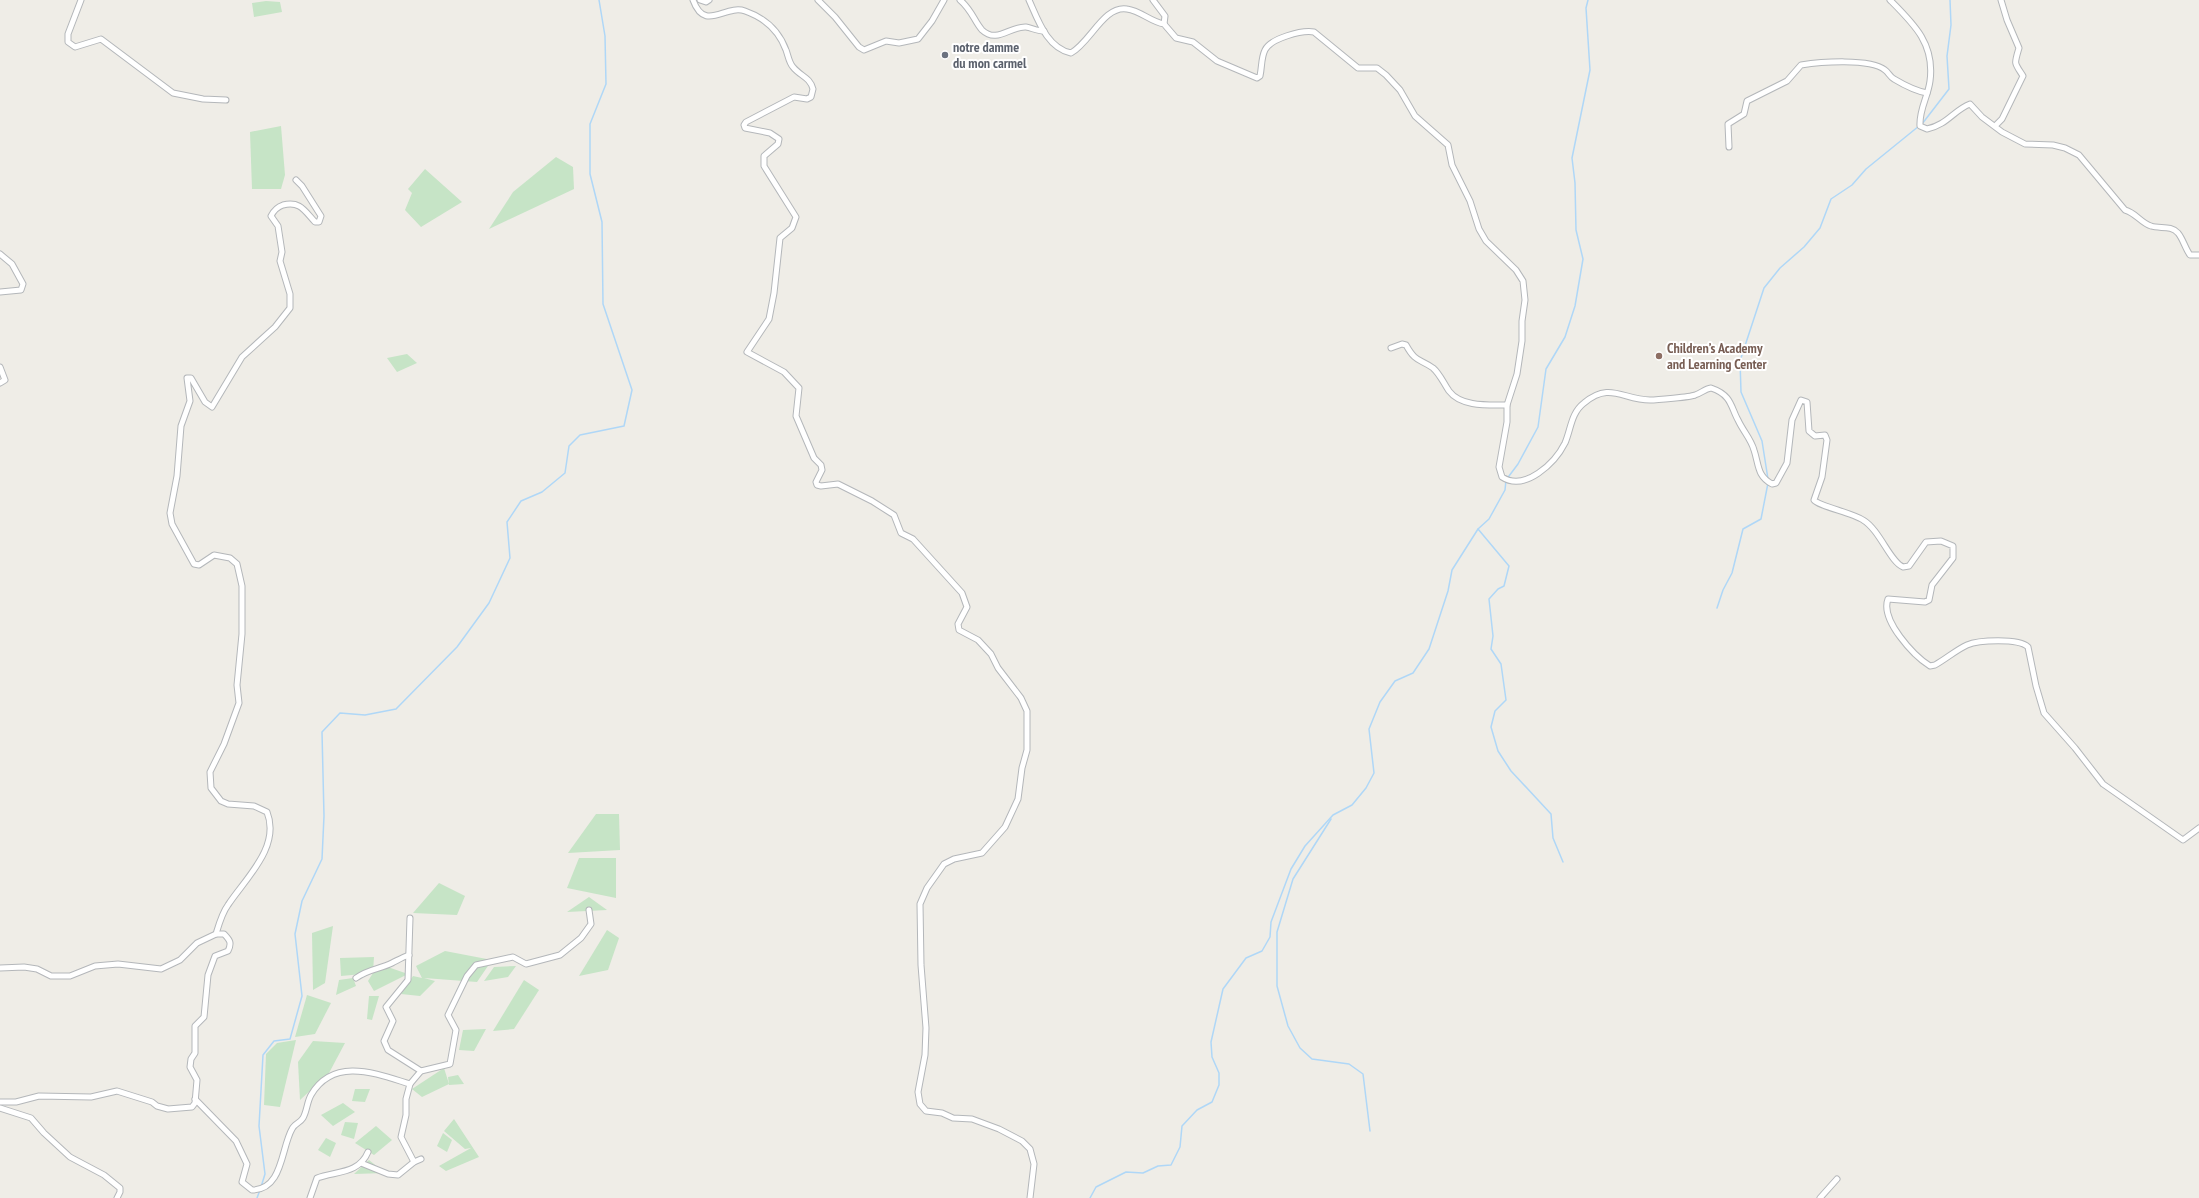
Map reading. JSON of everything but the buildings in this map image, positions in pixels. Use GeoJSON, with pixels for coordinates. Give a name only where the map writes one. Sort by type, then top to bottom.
{"type":"FeatureCollection","features":[{"type":"Feature","properties":{"kind":"street"},"geometry":{"type":"LineString","coordinates":[[81,0],[68,34],[68,42],[75,47],[101,39],[173,93],[203,99],[226,100]]}},
{"type":"Feature","properties":{"kind":"street"},"geometry":{"type":"LineString","coordinates":[[693,0],[697,8],[711,17],[716,17],[727,11],[738,9],[768,23],[782,37],[792,67],[808,79],[814,89],[811,97],[807,99],[794,97],[746,122],[744,125],[745,128],[770,133],[779,139],[778,144],[764,156],[764,166],[796,217],[792,228],[780,238],[769,319],[747,352],[784,372],[799,388],[796,416],[814,458],[821,465],[822,470],[816,482],[817,484],[821,486],[838,484],[872,501],[894,516],[901,533],[913,538],[962,594],[967,607],[958,624],[959,630],[978,640],[991,654],[998,668],[1021,698],[1027,711],[1027,750],[1022,768],[1018,799],[1005,827],[982,853],[954,858],[944,864],[927,888],[920,904],[919,912],[922,927],[921,965],[926,1028],[925,1056],[918,1092],[920,1104],[926,1111],[942,1113],[953,1118],[972,1119],[1016,1136],[1026,1145],[1033,1155],[1034,1164],[1030,1198]]}},
{"type":"Feature","properties":{"kind":"street"},"geometry":{"type":"LineString","coordinates":[[700,0],[706,2],[709,0]]}},
{"type":"Feature","properties":{"kind":"street"},"geometry":{"type":"LineString","coordinates":[[818,0],[835,17],[859,47],[864,50],[886,41],[899,43],[918,39],[932,21],[944,0]]}},
{"type":"Feature","properties":{"kind":"street"},"geometry":{"type":"LineString","coordinates":[[960,0],[970,8],[981,29],[994,36],[1026,27],[1037,31],[1044,31]]}},
{"type":"Feature","properties":{"kind":"street"},"geometry":{"type":"LineString","coordinates":[[1029,0],[1044,31],[1058,47],[1071,53],[1079,49],[1108,14],[1117,9],[1128,9],[1157,23],[1164,24],[1176,38],[1193,42],[1217,61],[1232,66],[1252,77],[1257,78],[1260,76],[1263,58],[1268,46],[1286,36],[1306,31],[1314,32],[1358,68],[1377,68],[1393,81],[1415,116],[1448,145],[1452,165],[1470,201],[1479,229],[1486,241],[1516,270],[1522,281],[1525,300],[1520,355],[1518,374],[1506,405],[1507,428],[1499,467],[1502,477],[1514,482],[1532,476],[1549,464],[1564,444],[1578,409],[1593,397],[1609,391],[1654,400],[1689,397],[1711,388],[1718,390],[1730,402],[1738,421],[1750,439],[1755,452],[1757,468],[1762,476],[1772,484],[1776,483],[1787,463],[1790,429],[1798,407],[1801,400],[1807,402],[1809,431],[1815,436],[1825,435],[1827,440],[1822,477],[1814,500],[1817,504],[1835,508],[1864,520],[1877,532],[1895,562],[1903,567],[1909,566],[1926,542],[1941,541],[1953,546],[1953,558],[1932,585],[1929,600],[1925,602],[1888,599],[1888,615],[1894,629],[1906,644],[1930,666],[1935,665],[1966,645],[1974,642],[2009,641],[2024,644],[2028,647],[2036,686],[2044,713],[2075,748],[2103,784],[2183,840],[2199,828]]}},
{"type":"Feature","properties":{"kind":"street"},"geometry":{"type":"LineString","coordinates":[[1153,0],[1165,16],[1164,24]]}},
{"type":"Feature","properties":{"kind":"street"},"geometry":{"type":"LineString","coordinates":[[1890,0],[1927,45],[1930,70],[1927,94],[1920,115],[1920,126],[1927,130],[1945,123],[1963,107],[1970,104],[1982,117],[2025,144],[2053,145],[2065,148],[2079,155],[2125,210],[2132,212],[2145,223],[2152,226],[2174,230],[2178,233],[2190,255],[2199,255]]}},
{"type":"Feature","properties":{"kind":"street"},"geometry":{"type":"LineString","coordinates":[[1995,126],[2002,119],[2023,76],[2015,66],[2014,58],[2019,48],[2006,20],[2001,0]]}},
{"type":"Feature","properties":{"kind":"street"},"geometry":{"type":"LineString","coordinates":[[1729,147],[1728,124],[1744,114],[1747,101],[1787,81],[1801,65],[1841,61],[1878,67],[1886,70],[1893,78],[1914,90],[1927,94]]}},
{"type":"Feature","properties":{"kind":"street"},"geometry":{"type":"LineString","coordinates":[[216,934],[227,905],[263,856],[269,839],[271,820],[267,812],[254,806],[228,804],[222,801],[211,788],[210,781],[210,772],[224,744],[239,703],[237,685],[242,634],[242,593],[237,564],[230,558],[214,555],[199,565],[194,564],[172,524],[170,513],[177,476],[181,426],[190,401],[188,378],[191,378],[205,402],[212,407],[242,357],[276,327],[290,308],[290,294],[280,261],[282,252],[278,226],[271,216],[280,206],[293,203],[301,207],[315,222],[319,222],[321,216],[302,186],[296,180]]}},
{"type":"Feature","properties":{"kind":"street"},"geometry":{"type":"LineString","coordinates":[[0,254],[12,264],[23,284],[21,290],[16,292],[0,292]]}},
{"type":"Feature","properties":{"kind":"street"},"geometry":{"type":"LineString","coordinates":[[1391,348],[1402,344],[1406,345],[1415,359],[1435,371],[1450,392],[1459,400],[1487,405],[1506,405]]}},
{"type":"Feature","properties":{"kind":"street"},"geometry":{"type":"LineString","coordinates":[[0,367],[5,376],[5,380],[0,383]]}},
{"type":"Feature","properties":{"kind":"street"},"geometry":{"type":"LineString","coordinates":[[414,1162],[401,1137],[406,1115],[406,1099],[410,1084],[422,1072],[450,1064],[456,1030],[448,1015],[467,976],[476,965],[513,957],[526,964],[560,955],[580,938],[591,924],[589,910]]}},
{"type":"Feature","properties":{"kind":"street"},"geometry":{"type":"LineString","coordinates":[[410,918],[408,980],[386,1007],[393,1022],[384,1041],[388,1050],[422,1072]]}},
{"type":"Feature","properties":{"kind":"street"},"geometry":{"type":"LineString","coordinates":[[0,968],[24,967],[37,969],[51,976],[70,976],[95,966],[118,964],[161,969],[180,960],[197,943],[216,934],[224,934],[230,941],[231,946],[228,951],[220,952],[215,956],[208,975],[204,1017],[195,1026],[195,1053],[191,1059],[190,1067],[197,1080],[195,1099],[192,1107],[168,1109],[157,1106],[152,1102],[117,1091],[91,1097],[39,1096],[16,1102],[0,1102]]}},
{"type":"Feature","properties":{"kind":"street"},"geometry":{"type":"LineString","coordinates":[[356,978],[363,972],[392,963],[397,959],[410,955]]}},
{"type":"Feature","properties":{"kind":"street"},"geometry":{"type":"LineString","coordinates":[[195,1099],[236,1141],[247,1164],[242,1182],[250,1189],[257,1190],[267,1186],[274,1179],[286,1150],[292,1128],[303,1119],[311,1095],[331,1076],[348,1070],[360,1070],[410,1084]]}},
{"type":"Feature","properties":{"kind":"street"},"geometry":{"type":"LineString","coordinates":[[0,1108],[31,1118],[44,1134],[70,1156],[104,1175],[118,1186],[120,1192],[117,1198]]}},
{"type":"Feature","properties":{"kind":"street"},"geometry":{"type":"LineString","coordinates":[[310,1198],[317,1178],[353,1169],[365,1159],[368,1152]]}},
{"type":"Feature","properties":{"kind":"street"},"geometry":{"type":"LineString","coordinates":[[360,1163],[388,1174],[398,1175],[414,1162],[421,1159]]}},
{"type":"Feature","properties":{"kind":"street"},"geometry":{"type":"LineString","coordinates":[[1820,1198],[1837,1179]]}},
{"type":"Feature","properties":{"kind":"green space"},"geometry":{"type":"Polygon","coordinates":[[[266,1],[280,2],[282,12],[254,17],[252,3],[266,1]]]}},
{"type":"Feature","properties":{"kind":"green space"},"geometry":{"type":"Polygon","coordinates":[[[281,126],[285,175],[281,189],[252,189],[250,132],[281,126]]]}},
{"type":"Feature","properties":{"kind":"green space"},"geometry":{"type":"Polygon","coordinates":[[[556,157],[573,167],[574,189],[489,229],[513,192],[556,157]]]}},
{"type":"Feature","properties":{"kind":"green space"},"geometry":{"type":"Polygon","coordinates":[[[425,169],[462,202],[421,227],[405,210],[412,193],[408,189],[425,169]]]}},
{"type":"Feature","properties":{"kind":"green space"},"geometry":{"type":"Polygon","coordinates":[[[407,354],[417,363],[397,372],[387,358],[407,354]]]}},
{"type":"Feature","properties":{"kind":"green space"},"geometry":{"type":"Polygon","coordinates":[[[596,814],[619,814],[620,850],[568,853],[596,814]]]}},
{"type":"Feature","properties":{"kind":"green space"},"geometry":{"type":"Polygon","coordinates":[[[579,858],[616,858],[616,898],[567,888],[579,858]]]}},
{"type":"Feature","properties":{"kind":"green space"},"geometry":{"type":"Polygon","coordinates":[[[439,883],[465,896],[457,915],[413,913],[439,883]]]}},
{"type":"Feature","properties":{"kind":"green space"},"geometry":{"type":"Polygon","coordinates":[[[589,897],[607,910],[567,912],[589,897]]]}},
{"type":"Feature","properties":{"kind":"green space"},"geometry":{"type":"Polygon","coordinates":[[[333,926],[325,983],[313,990],[312,933],[333,926]]]}},
{"type":"Feature","properties":{"kind":"green space"},"geometry":{"type":"Polygon","coordinates":[[[607,930],[619,938],[608,970],[579,976],[607,930]]]}},
{"type":"Feature","properties":{"kind":"green space"},"geometry":{"type":"Polygon","coordinates":[[[445,951],[492,960],[477,982],[424,978],[435,981],[420,996],[401,994],[413,976],[422,978],[416,966],[445,951]]]}},
{"type":"Feature","properties":{"kind":"green space"},"geometry":{"type":"Polygon","coordinates":[[[374,957],[373,972],[379,964],[408,974],[374,991],[368,981],[373,973],[341,976],[340,958],[374,957]]]}},
{"type":"Feature","properties":{"kind":"green space"},"geometry":{"type":"Polygon","coordinates":[[[516,966],[508,977],[484,981],[494,967],[516,966]]]}},
{"type":"Feature","properties":{"kind":"green space"},"geometry":{"type":"Polygon","coordinates":[[[353,978],[356,986],[336,995],[339,980],[353,978]]]}},
{"type":"Feature","properties":{"kind":"green space"},"geometry":{"type":"Polygon","coordinates":[[[524,980],[539,990],[514,1029],[493,1031],[524,980]]]}},
{"type":"Feature","properties":{"kind":"green space"},"geometry":{"type":"Polygon","coordinates":[[[307,995],[331,1003],[315,1034],[295,1037],[307,995]]]}},
{"type":"Feature","properties":{"kind":"green space"},"geometry":{"type":"Polygon","coordinates":[[[369,996],[379,996],[372,1020],[367,1019],[369,996]]]}},
{"type":"Feature","properties":{"kind":"green space"},"geometry":{"type":"Polygon","coordinates":[[[486,1029],[474,1051],[459,1050],[463,1030],[486,1029]]]}},
{"type":"Feature","properties":{"kind":"green space"},"geometry":{"type":"Polygon","coordinates":[[[296,1040],[280,1107],[264,1105],[266,1054],[277,1043],[296,1040]]]}},
{"type":"Feature","properties":{"kind":"green space"},"geometry":{"type":"Polygon","coordinates":[[[313,1041],[345,1043],[329,1073],[300,1100],[298,1062],[313,1041]]]}},
{"type":"Feature","properties":{"kind":"green space"},"geometry":{"type":"Polygon","coordinates":[[[444,1068],[449,1084],[422,1097],[412,1089],[444,1068]]]}},
{"type":"Feature","properties":{"kind":"green space"},"geometry":{"type":"Polygon","coordinates":[[[458,1075],[464,1084],[449,1085],[448,1077],[458,1075]]]}},
{"type":"Feature","properties":{"kind":"green space"},"geometry":{"type":"Polygon","coordinates":[[[355,1089],[370,1089],[365,1102],[352,1101],[355,1089]]]}},
{"type":"Feature","properties":{"kind":"green space"},"geometry":{"type":"Polygon","coordinates":[[[343,1103],[355,1112],[333,1126],[321,1115],[343,1103]]]}},
{"type":"Feature","properties":{"kind":"green space"},"geometry":{"type":"Polygon","coordinates":[[[454,1119],[479,1157],[446,1171],[439,1166],[471,1148],[465,1149],[444,1131],[454,1119]]]}},
{"type":"Feature","properties":{"kind":"green space"},"geometry":{"type":"Polygon","coordinates":[[[345,1122],[358,1123],[354,1139],[341,1135],[345,1122]]]}},
{"type":"Feature","properties":{"kind":"green space"},"geometry":{"type":"Polygon","coordinates":[[[376,1126],[392,1140],[374,1155],[355,1143],[376,1126]]]}},
{"type":"Feature","properties":{"kind":"green space"},"geometry":{"type":"Polygon","coordinates":[[[443,1133],[452,1140],[447,1152],[437,1146],[443,1133]]]}},
{"type":"Feature","properties":{"kind":"green space"},"geometry":{"type":"Polygon","coordinates":[[[326,1138],[336,1143],[330,1157],[318,1150],[326,1138]]]}},
{"type":"Feature","properties":{"kind":"green space"},"geometry":{"type":"Polygon","coordinates":[[[369,1160],[385,1173],[354,1174],[369,1160]]]}},
{"type":"Feature","properties":{"kind":"waterway"},"geometry":{"type":"LineString","coordinates":[[261,1187],[265,1174],[259,1126],[263,1055],[274,1041],[290,1039],[302,996],[295,934],[302,901],[322,859],[324,816],[322,732],[340,713],[365,715],[396,709],[457,647],[489,603],[510,558],[507,522],[521,501],[542,492],[565,473],[569,446],[580,435],[624,426],[632,390],[603,304],[602,222],[590,174],[590,124],[606,84],[605,36],[599,0]]}},
{"type":"Feature","properties":{"kind":"waterway"},"geometry":{"type":"LineString","coordinates":[[1090,1198],[1096,1187],[1126,1172],[1143,1173],[1158,1166],[1171,1165],[1180,1147],[1182,1126],[1197,1110],[1212,1102],[1219,1085],[1219,1073],[1212,1057],[1211,1042],[1223,989],[1246,958],[1262,951],[1270,937],[1271,922],[1291,869],[1305,846],[1333,815],[1352,805],[1366,788],[1374,773],[1369,729],[1380,702],[1395,681],[1413,673],[1429,649],[1448,591],[1452,570],[1478,529],[1489,519],[1505,490],[1506,480],[1518,464],[1538,427],[1546,369],[1565,337],[1575,306],[1583,259],[1576,230],[1575,183],[1572,158],[1590,70],[1586,8],[1588,0]]}},
{"type":"Feature","properties":{"kind":"waterway"},"geometry":{"type":"LineString","coordinates":[[1922,124],[1949,89],[1947,56],[1951,25],[1950,0]]}},
{"type":"Feature","properties":{"kind":"waterway"},"geometry":{"type":"LineString","coordinates":[[1768,479],[1762,441],[1741,392],[1740,361],[1764,288],[1780,268],[1804,247],[1820,228],[1831,199],[1852,185],[1866,169],[1919,126]]}},
{"type":"Feature","properties":{"kind":"waterway"},"geometry":{"type":"LineString","coordinates":[[1717,608],[1723,590],[1732,573],[1743,529],[1761,519],[1768,483]]}},
{"type":"Feature","properties":{"kind":"waterway"},"geometry":{"type":"LineString","coordinates":[[1478,529],[1509,566],[1504,586],[1498,589],[1489,599],[1493,636],[1491,649],[1501,664],[1506,700],[1495,711],[1491,727],[1498,751],[1511,771],[1551,814],[1553,838],[1563,862]]}},
{"type":"Feature","properties":{"kind":"waterway"},"geometry":{"type":"LineString","coordinates":[[1331,819],[1293,879],[1277,932],[1277,986],[1288,1026],[1300,1048],[1312,1059],[1349,1064],[1363,1074],[1370,1131]]}},
{"type":"Feature","properties":{"kind":"waterway"},"geometry":{"type":"LineString","coordinates":[[257,1198],[260,1190]]}},
{"type":"Feature","properties":{"kind":"place","name":"notre damme du mon carmel"},"geometry":{"type":"Point","coordinates":[945,55]}},
{"type":"Feature","properties":{"kind":"place","name":"Children’s Academy and Learning Center"},"geometry":{"type":"Point","coordinates":[1659,356]}}]}
